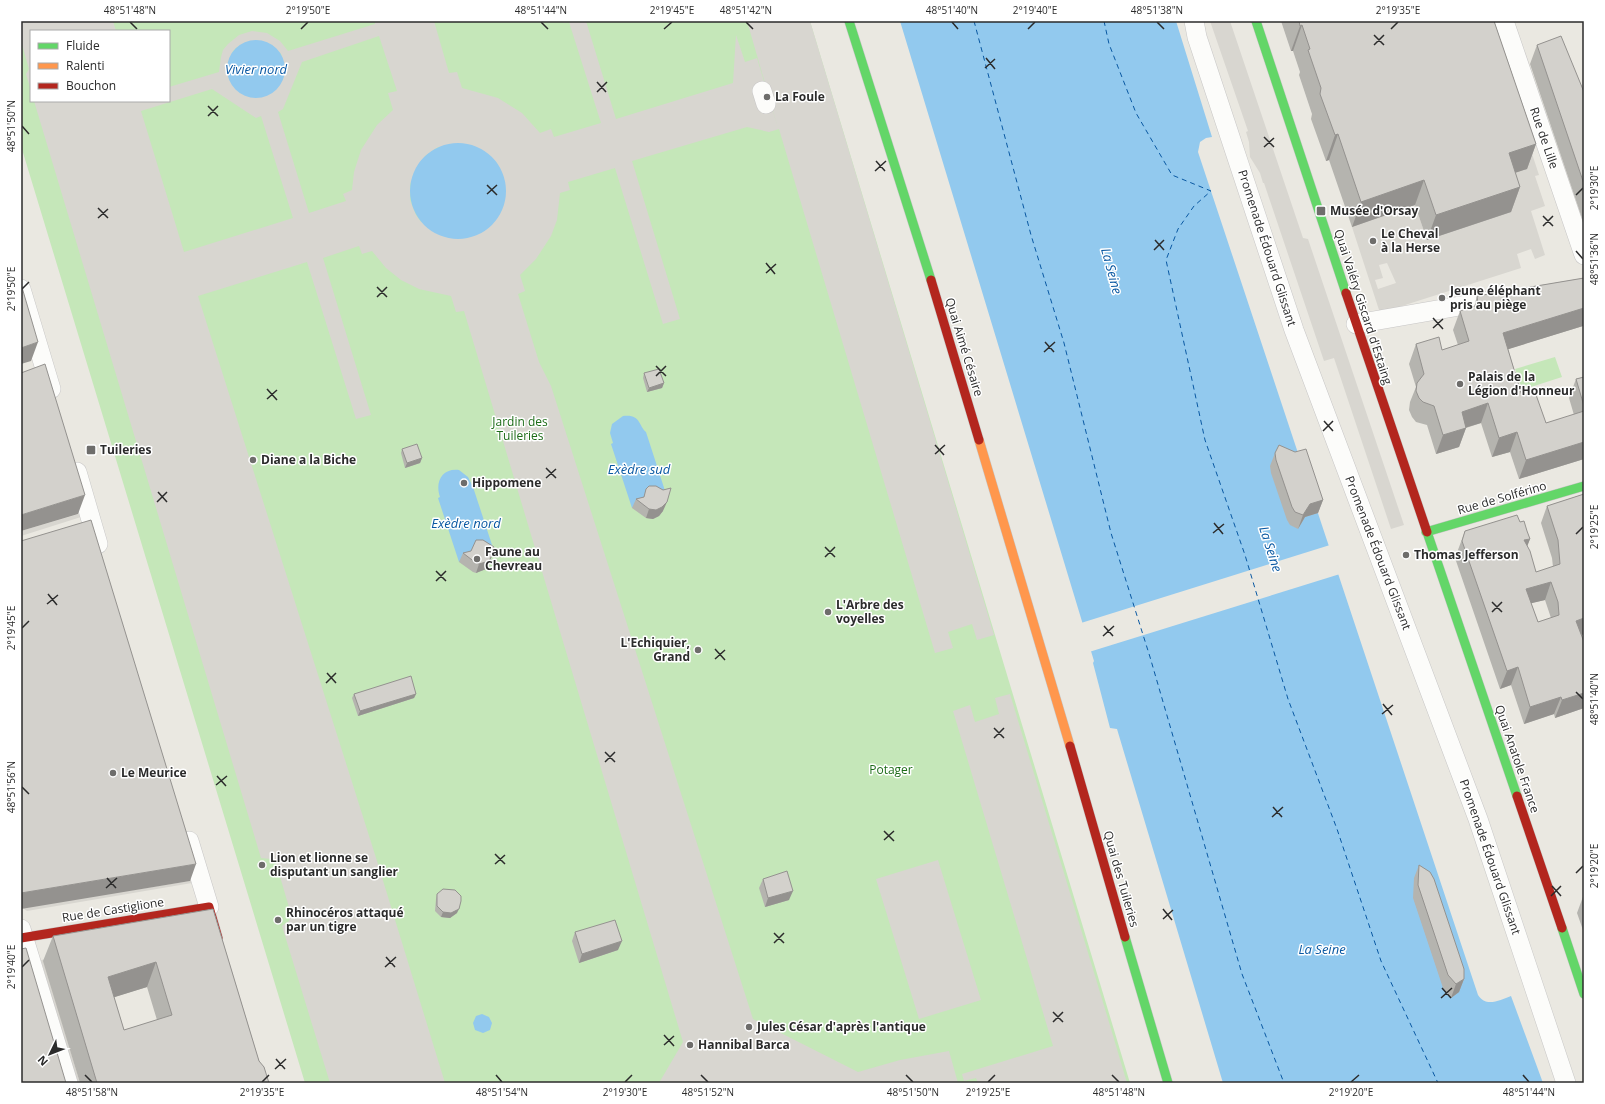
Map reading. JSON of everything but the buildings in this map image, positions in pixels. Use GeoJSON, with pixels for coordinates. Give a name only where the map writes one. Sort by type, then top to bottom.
{"type":"FeatureCollection","features":[{"type":"Feature","properties":{"kind":"main road","name":"Quai Aimé Césaire"},"geometry":{"type":"LineString","coordinates":[[849,21],[908,205],[1051,682]]}},
{"type":"Feature","properties":{"kind":"main road","name":"Quai Valéry Giscard d'Estaing"},"geometry":{"type":"LineString","coordinates":[[1256,21],[1426,532]]}},
{"type":"Feature","properties":{"kind":"main road","name":"Rue de Solférino"},"geometry":{"type":"LineString","coordinates":[[1426,532],[1584,486]]}},
{"type":"Feature","properties":{"kind":"main road","name":"Quai Anatole France"},"geometry":{"type":"LineString","coordinates":[[1426,532],[1441,570],[1584,994]]}},
{"type":"Feature","properties":{"kind":"main road","name":"Quai des Tuileries"},"geometry":{"type":"LineString","coordinates":[[1051,682],[1168,1083]]}},
{"type":"Feature","properties":{"kind":"main road","name":"Rue de Castiglione"},"geometry":{"type":"LineString","coordinates":[[22,935],[209,907]]}},
{"type":"Feature","properties":{"kind":"main road"},"geometry":{"type":"LineString","coordinates":[[209,907],[220,944]]}},
{"type":"Feature","properties":{"kind":"street","name":"Promenade Édouard Glissant"},"geometry":{"type":"LineString","coordinates":[[1194,21],[1197,37],[1294,330],[1478,819],[1566,1083]]}},
{"type":"Feature","properties":{"kind":"street","name":"Rue de Lille"},"geometry":{"type":"LineString","coordinates":[[1504,21],[1584,255]]}},
{"type":"Feature","properties":{"kind":"street"},"geometry":{"type":"LineString","coordinates":[[21,289],[38,371],[57,406]]}},
{"type":"Feature","properties":{"kind":"street"},"geometry":{"type":"LineString","coordinates":[[1356,324],[1520,296]]}},
{"type":"Feature","properties":{"kind":"street"},"geometry":{"type":"LineString","coordinates":[[72,457],[85,525],[104,561]]}},
{"type":"Feature","properties":{"kind":"street"},"geometry":{"type":"LineString","coordinates":[[184,826],[209,907]]}},
{"type":"Feature","properties":{"kind":"street"},"geometry":{"type":"LineString","coordinates":[[22,935],[68,1083]]}},
{"type":"Feature","properties":{"kind":"green space","name":"Jardin des Tuileries"},"geometry":{"type":"Polygon","coordinates":[[[21,21],[810,21],[1130,1083],[305,1083],[21,146],[21,21]]]}},
{"type":"Feature","properties":{"kind":"green space"},"geometry":{"type":"Polygon","coordinates":[[[1555,357],[1562,377],[1522,390],[1515,369],[1555,357]]]}},
{"type":"Feature","properties":{"kind":"shaded area"},"geometry":{"type":"Polygon","coordinates":[[[21,21],[113,21],[116,30],[30,30],[30,87],[26,74],[29,69],[21,41],[21,21]]]}},
{"type":"Feature","properties":{"kind":"shaded area"},"geometry":{"type":"Polygon","coordinates":[[[375,21],[434,21],[449,73],[457,72],[462,88],[498,98],[522,113],[540,133],[551,129],[554,137],[601,123],[569,22],[564,23],[561,21],[586,21],[616,119],[733,83],[736,35],[745,62],[757,58],[778,128],[747,21],[810,21],[994,635],[977,640],[972,624],[948,632],[953,648],[935,653],[779,129],[769,132],[747,127],[632,161],[680,319],[663,324],[615,168],[568,182],[570,190],[560,193],[557,220],[551,236],[536,259],[520,275],[525,291],[518,294],[539,362],[551,386],[753,1019],[858,1072],[900,1060],[949,1051],[958,1083],[659,1083],[683,1042],[464,311],[456,312],[451,296],[419,289],[401,280],[386,268],[372,251],[362,254],[359,246],[323,258],[371,415],[356,419],[307,262],[198,296],[377,861],[445,1083],[330,1083],[282,926],[289,921],[291,914],[276,863],[271,859],[261,858],[34,102],[170,102],[170,87],[219,72],[223,50],[239,35],[252,31],[267,33],[280,41],[288,51],[375,24],[375,21]],[[379,36],[302,62],[283,109],[278,112],[309,213],[346,201],[343,194],[352,190],[354,172],[361,150],[377,125],[393,110],[388,93],[397,91],[379,36]],[[273,46],[237,47],[233,51],[227,70],[231,82],[239,92],[282,55],[273,46]],[[212,89],[141,111],[184,252],[293,218],[261,116],[256,118],[212,89]],[[438,147],[425,156],[410,184],[410,200],[416,215],[421,222],[480,233],[493,223],[502,210],[497,163],[485,152],[438,147]]]}},
{"type":"Feature","properties":{"kind":"shaded area"},"geometry":{"type":"Polygon","coordinates":[[[1210,21],[1230,21],[1303,238],[1308,239],[1404,525],[1391,529],[1334,358],[1324,361],[1264,183],[1260,173],[1250,157],[1249,142],[1246,132],[1248,131],[1210,21]]]}},
{"type":"Feature","properties":{"kind":"shaded area"},"geometry":{"type":"Polygon","coordinates":[[[1510,87],[1539,175],[1535,176],[1545,206],[1531,211],[1545,255],[1535,259],[1531,249],[1517,254],[1521,268],[1380,313],[1352,227],[1415,205],[1427,240],[1499,178],[1527,169],[1510,87]],[[1387,263],[1379,265],[1383,278],[1375,280],[1378,289],[1396,283],[1387,263]]]}},
{"type":"Feature","properties":{"kind":"shaded area"},"geometry":{"type":"Polygon","coordinates":[[[66,471],[81,517],[21,536],[21,531],[79,514],[66,471]]]}},
{"type":"Feature","properties":{"kind":"shaded area"},"geometry":{"type":"Polygon","coordinates":[[[86,533],[192,883],[27,911],[24,909],[21,899],[21,887],[127,891],[190,881],[86,533]]]}},
{"type":"Feature","properties":{"kind":"shaded area"},"geometry":{"type":"Polygon","coordinates":[[[1010,694],[1127,1083],[978,1083],[976,1078],[964,1081],[962,1074],[1053,1046],[953,711],[970,705],[975,722],[999,714],[995,698],[1010,694]]]}},
{"type":"Feature","properties":{"kind":"shaded area"},"geometry":{"type":"Polygon","coordinates":[[[938,860],[981,1000],[919,1019],[876,879],[938,860]]]}},
{"type":"Feature","properties":{"kind":"shaded area"},"geometry":{"type":"Polygon","coordinates":[[[171,937],[222,985],[44,961],[80,1083],[76,1083],[41,960],[171,937]]]}},
{"type":"Feature","properties":{"kind":"water","name":"La Seine"},"geometry":{"type":"Polygon","coordinates":[[[900,21],[1176,21],[1212,137],[1206,138],[1200,142],[1198,152],[1478,995],[1481,999],[1489,1002],[1498,1001],[1511,996],[1543,1083],[1223,1083],[1117,729],[1110,728],[1093,663],[1094,661],[900,21]]]}},
{"type":"Feature","properties":{"kind":"water","name":"Vivier nord"},"geometry":{"type":"Polygon","coordinates":[[[256,40],[267,42],[280,53],[283,58],[285,69],[283,80],[272,93],[267,96],[256,98],[245,96],[232,85],[229,80],[227,69],[229,58],[240,45],[245,42],[256,40]]]}},
{"type":"Feature","properties":{"kind":"water"},"geometry":{"type":"Polygon","coordinates":[[[458,143],[476,147],[485,151],[492,157],[498,164],[502,173],[506,191],[502,209],[498,218],[492,225],[485,231],[476,235],[458,239],[440,235],[431,231],[424,225],[418,218],[414,209],[410,191],[414,173],[418,164],[424,157],[431,151],[440,147],[458,143]]]}},
{"type":"Feature","properties":{"kind":"water","name":"Exèdre sud"},"geometry":{"type":"Polygon","coordinates":[[[623,416],[636,418],[646,432],[667,497],[632,508],[611,444],[613,443],[610,433],[612,424],[623,416]]]}},
{"type":"Feature","properties":{"kind":"water","name":"Exèdre nord"},"geometry":{"type":"Polygon","coordinates":[[[459,470],[468,477],[473,487],[494,551],[459,562],[438,498],[440,497],[438,487],[444,474],[448,471],[459,470]]]}},
{"type":"Feature","properties":{"kind":"water"},"geometry":{"type":"Polygon","coordinates":[[[482,1014],[489,1017],[492,1023],[490,1030],[483,1033],[475,1030],[473,1023],[476,1016],[482,1014]]]}},
{"type":"Feature","properties":{"kind":"pier"},"geometry":{"type":"Polygon","coordinates":[[[1330,545],[1340,574],[1089,652],[1081,623],[1330,545]]]}},
{"type":"Feature","properties":{"kind":"ferry route"},"geometry":{"type":"LineString","coordinates":[[974,21],[1031,235],[1064,343],[1111,533],[1150,657],[1242,974],[1284,1083]]}},
{"type":"Feature","properties":{"kind":"ferry route"},"geometry":{"type":"LineString","coordinates":[[1104,21],[1109,44],[1136,113],[1172,175],[1211,191],[1194,206],[1178,229],[1166,260],[1205,440],[1245,555],[1288,699],[1337,829],[1381,961],[1438,1083]]}},
{"type":"Feature","properties":{"kind":"traffic: fast"},"geometry":{"type":"LineString","coordinates":[[849,21],[931,280]]}},
{"type":"Feature","properties":{"kind":"traffic: fast"},"geometry":{"type":"LineString","coordinates":[[1256,21],[1346,293]]}},
{"type":"Feature","properties":{"kind":"traffic: fast"},"geometry":{"type":"LineString","coordinates":[[1426,532],[1584,486]]}},
{"type":"Feature","properties":{"kind":"traffic: fast"},"geometry":{"type":"LineString","coordinates":[[1427,532],[1517,796]]}},
{"type":"Feature","properties":{"kind":"traffic: fast"},"geometry":{"type":"LineString","coordinates":[[1562,928],[1584,994]]}},
{"type":"Feature","properties":{"kind":"traffic: fast"},"geometry":{"type":"LineString","coordinates":[[1125,937],[1168,1083]]}},
{"type":"Feature","properties":{"kind":"traffic: slow"},"geometry":{"type":"LineString","coordinates":[[979,440],[1070,746]]}},
{"type":"Feature","properties":{"kind":"traffic: jam"},"geometry":{"type":"LineString","coordinates":[[931,280],[979,440]]}},
{"type":"Feature","properties":{"kind":"traffic: jam"},"geometry":{"type":"LineString","coordinates":[[1346,293],[1427,532]]}},
{"type":"Feature","properties":{"kind":"traffic: jam"},"geometry":{"type":"LineString","coordinates":[[1070,746],[1125,937]]}},
{"type":"Feature","properties":{"kind":"traffic: jam"},"geometry":{"type":"LineString","coordinates":[[1517,796],[1562,928]]}},
{"type":"Feature","properties":{"kind":"traffic: jam"},"geometry":{"type":"LineString","coordinates":[[21,938],[209,907],[218,938]]}},
{"type":"Feature","properties":{"kind":"place","name":"La Foule"},"geometry":{"type":"Point","coordinates":[767,97]}},
{"type":"Feature","properties":{"kind":"place","name":"Musée d'Orsay"},"geometry":{"type":"Point","coordinates":[1321,211]}},
{"type":"Feature","properties":{"kind":"place","name":"Le Cheval à la Herse"},"geometry":{"type":"Point","coordinates":[1373,241]}},
{"type":"Feature","properties":{"kind":"place","name":"Jeune éléphant pris au piège"},"geometry":{"type":"Point","coordinates":[1442,298]}},
{"type":"Feature","properties":{"kind":"place","name":"Palais de la Légion d'Honneur"},"geometry":{"type":"Point","coordinates":[1460,384]}},
{"type":"Feature","properties":{"kind":"place","name":"Tuileries"},"geometry":{"type":"Point","coordinates":[91,450]}},
{"type":"Feature","properties":{"kind":"place","name":"Diane a la Biche"},"geometry":{"type":"Point","coordinates":[253,460]}},
{"type":"Feature","properties":{"kind":"place","name":"Hippomene"},"geometry":{"type":"Point","coordinates":[464,483]}},
{"type":"Feature","properties":{"kind":"place","name":"Thomas Jefferson"},"geometry":{"type":"Point","coordinates":[1406,555]}},
{"type":"Feature","properties":{"kind":"place","name":"Faune au Chevreau"},"geometry":{"type":"Point","coordinates":[477,559]}},
{"type":"Feature","properties":{"kind":"place","name":"L'Arbre des voyelles"},"geometry":{"type":"Point","coordinates":[828,612]}},
{"type":"Feature","properties":{"kind":"place","name":"L'Echiquier, Grand"},"geometry":{"type":"Point","coordinates":[698,650]}},
{"type":"Feature","properties":{"kind":"place","name":"Le Meurice"},"geometry":{"type":"Point","coordinates":[113,773]}},
{"type":"Feature","properties":{"kind":"place","name":"Lion et lionne se disputant un sanglier"},"geometry":{"type":"Point","coordinates":[262,865]}},
{"type":"Feature","properties":{"kind":"place","name":"Rhinocéros attaqué par un tigre"},"geometry":{"type":"Point","coordinates":[278,920]}},
{"type":"Feature","properties":{"kind":"place","name":"Jules César d'après l'antique"},"geometry":{"type":"Point","coordinates":[749,1027]}},
{"type":"Feature","properties":{"kind":"place","name":"Hannibal Barca"},"geometry":{"type":"Point","coordinates":[690,1045]}},
{"type":"Feature","properties":{"kind":"park label","name":"Potager"},"geometry":{"type":"Point","coordinates":[891,770]}}]}
